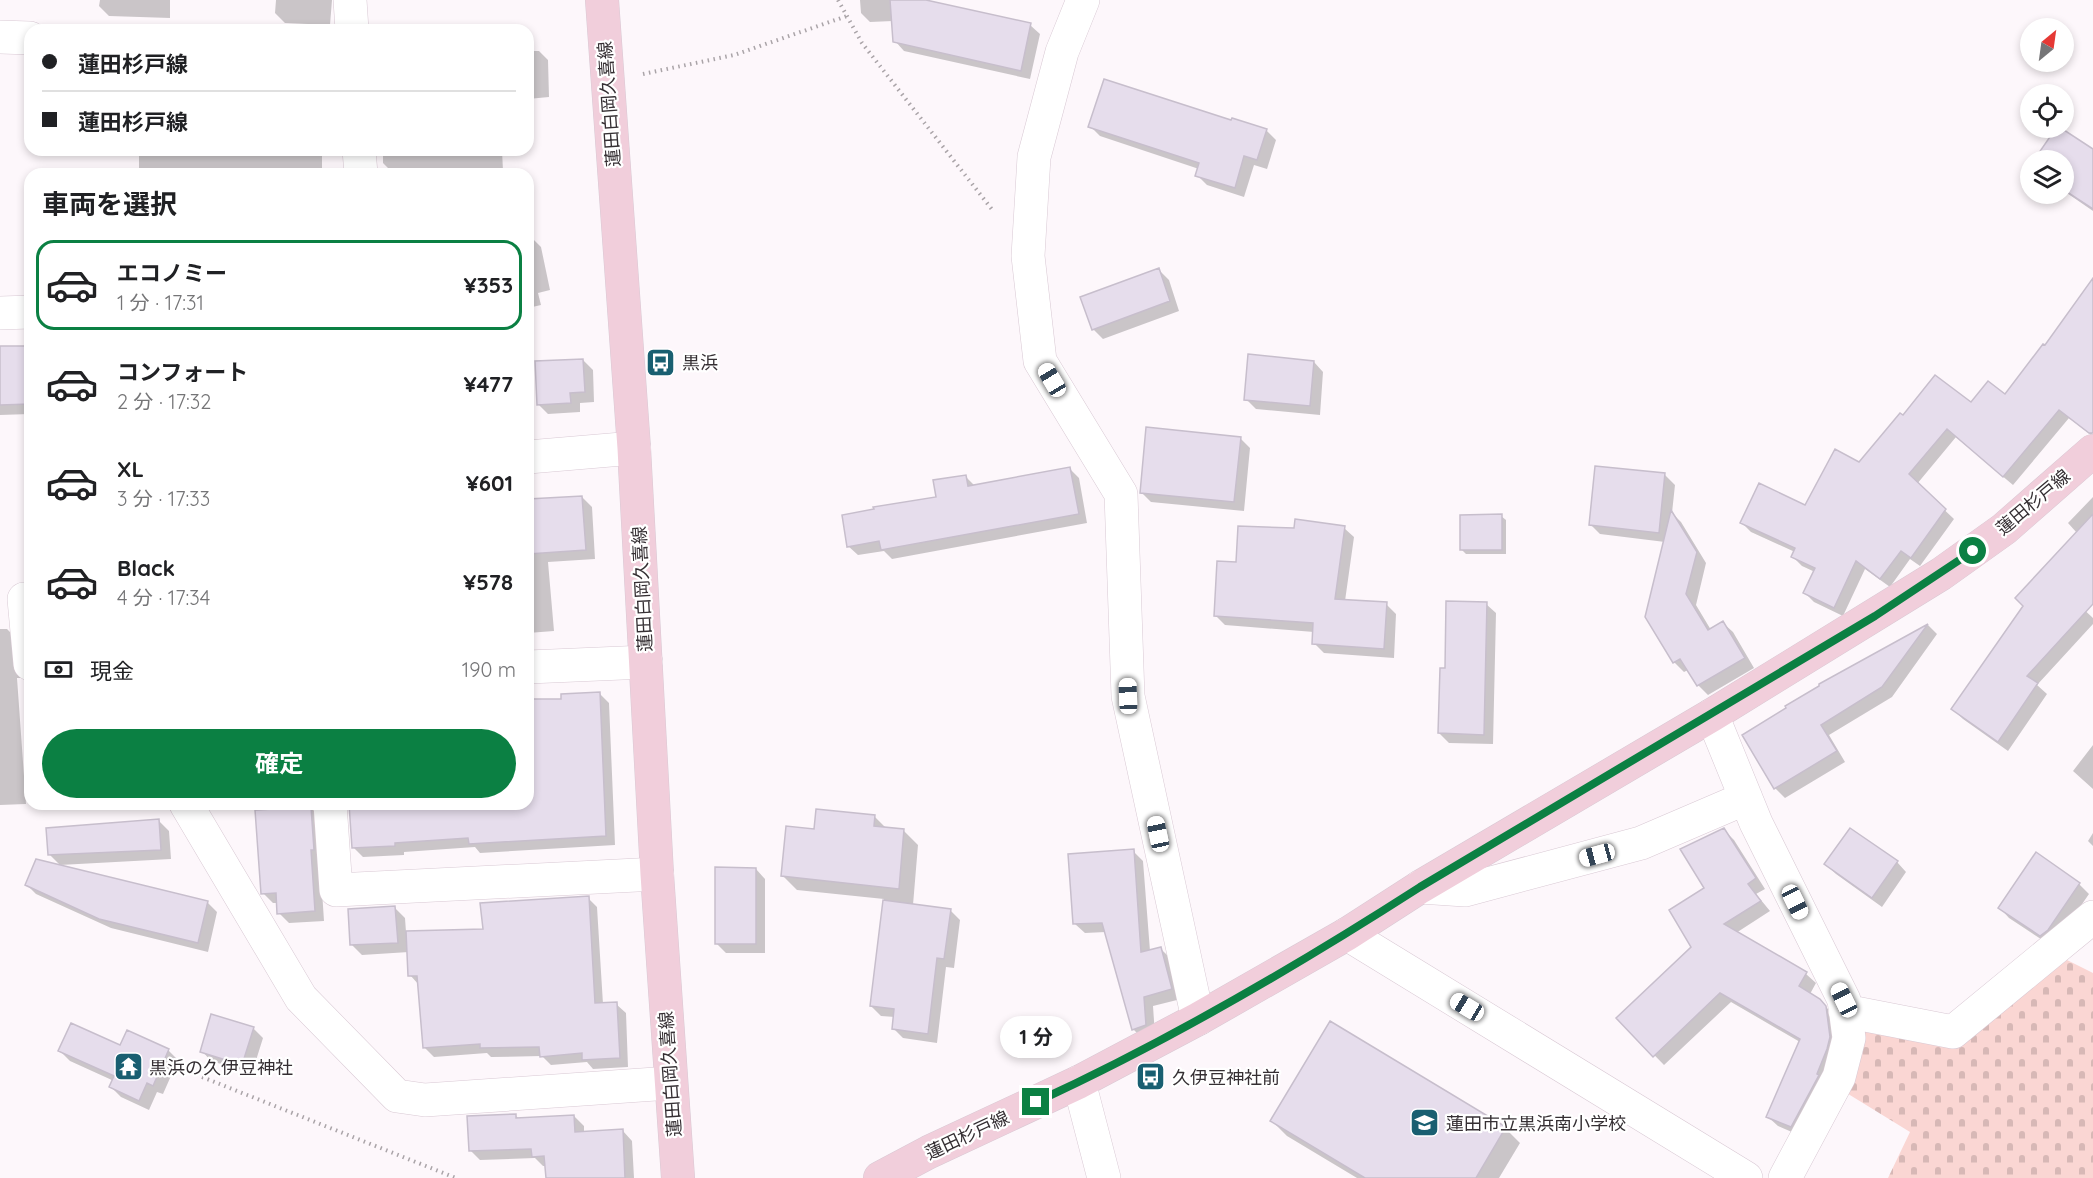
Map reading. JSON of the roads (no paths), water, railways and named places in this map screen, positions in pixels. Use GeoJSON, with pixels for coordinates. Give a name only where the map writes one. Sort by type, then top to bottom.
{"type":"FeatureCollection","features":[{"type":"Feature","properties":{"kind":"main road","name":"蓮田白岡久喜線"},"geometry":{"type":"LineString","coordinates":[[602,0],[634,448],[657,874],[678,1178]]}},
{"type":"Feature","properties":{"kind":"main road","name":"蓮田杉戸線"},"geometry":{"type":"LineString","coordinates":[[880,1178],[929,1152],[1079,1082],[1198,1019],[1347,934],[1420,887],[1712,715],[1941,574],[2004,529],[2093,451]]}},
{"type":"Feature","properties":{"kind":"street"},"geometry":{"type":"LineString","coordinates":[[350,0],[352,24]]}},
{"type":"Feature","properties":{"kind":"street"},"geometry":{"type":"LineString","coordinates":[[1083,0],[1062,52],[1034,157],[1028,256],[1040,361],[1121,494],[1128,696],[1198,1019]]}},
{"type":"Feature","properties":{"kind":"street"},"geometry":{"type":"LineString","coordinates":[[0,37],[24,38]]}},
{"type":"Feature","properties":{"kind":"street"},"geometry":{"type":"LineString","coordinates":[[0,313],[24,312]]}},
{"type":"Feature","properties":{"kind":"street"},"geometry":{"type":"LineString","coordinates":[[534,456],[634,448]]}},
{"type":"Feature","properties":{"kind":"street"},"geometry":{"type":"LineString","coordinates":[[18,599],[24,632]]}},
{"type":"Feature","properties":{"kind":"street"},"geometry":{"type":"LineString","coordinates":[[534,667],[646,662]]}},
{"type":"Feature","properties":{"kind":"street"},"geometry":{"type":"LineString","coordinates":[[1712,715],[1756,823],[1844,1000],[1850,1038],[1839,1077],[1785,1178]]}},
{"type":"Feature","properties":{"kind":"street"},"geometry":{"type":"LineString","coordinates":[[1420,887],[1465,890],[1641,843],[1746,798]]}},
{"type":"Feature","properties":{"kind":"street"},"geometry":{"type":"LineString","coordinates":[[190,810],[301,998],[397,1096],[424,1100],[670,1083]]}},
{"type":"Feature","properties":{"kind":"street"},"geometry":{"type":"LineString","coordinates":[[330,810],[336,890],[657,874]]}},
{"type":"Feature","properties":{"kind":"street"},"geometry":{"type":"LineString","coordinates":[[1845,1011],[1953,1032],[2093,917]]}},
{"type":"Feature","properties":{"kind":"street"},"geometry":{"type":"LineString","coordinates":[[1347,934],[1746,1178]]}},
{"type":"Feature","properties":{"kind":"street"},"geometry":{"type":"LineString","coordinates":[[1079,1082],[1104,1178]]}},
{"type":"Feature","properties":{"kind":"place","name":"黒浜"},"geometry":{"type":"Point","coordinates":[661,362]}},
{"type":"Feature","properties":{"kind":"place","name":"黒浜の久伊豆神社"},"geometry":{"type":"Point","coordinates":[128,1067]}},
{"type":"Feature","properties":{"kind":"place","name":"久伊豆神社前"},"geometry":{"type":"Point","coordinates":[1151,1077]}},
{"type":"Feature","properties":{"kind":"place","name":"蓮田市立黒浜南小学校"},"geometry":{"type":"Point","coordinates":[1425,1123]}}]}
